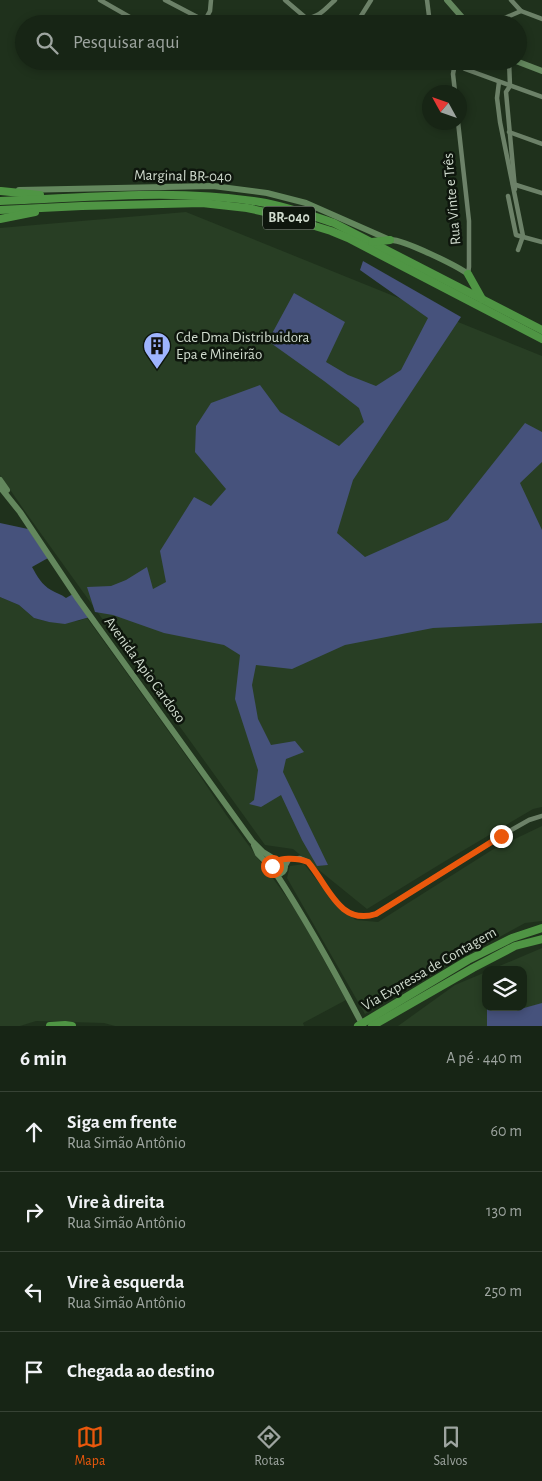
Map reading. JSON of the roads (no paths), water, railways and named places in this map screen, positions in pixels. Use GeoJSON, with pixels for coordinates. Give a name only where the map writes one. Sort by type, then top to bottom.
{"type":"FeatureCollection","features":[{"type":"Feature","properties":{"kind":"highway"},"geometry":{"type":"LineString","coordinates":[[0,191],[65,198]]}},
{"type":"Feature","properties":{"kind":"highway","name":"BR-040"},"geometry":{"type":"LineString","coordinates":[[0,201],[177,195],[219,196],[262,202],[334,223],[542,330]]}},
{"type":"Feature","properties":{"kind":"highway","name":"BR-040"},"geometry":{"type":"LineString","coordinates":[[0,210],[61,206],[202,203],[247,208],[279,215],[348,238],[542,339]]}},
{"type":"Feature","properties":{"kind":"highway"},"geometry":{"type":"LineString","coordinates":[[0,219],[61,206]]}},
{"type":"Feature","properties":{"kind":"highway"},"geometry":{"type":"LineString","coordinates":[[371,242],[390,240]]}},
{"type":"Feature","properties":{"kind":"highway"},"geometry":{"type":"LineString","coordinates":[[468,274],[482,299]]}},
{"type":"Feature","properties":{"kind":"highway","name":"Via Expressa de Contagem"},"geometry":{"type":"LineString","coordinates":[[360,1025],[468,960],[512,938],[542,928]]}},
{"type":"Feature","properties":{"kind":"highway","name":"Via Expressa de Contagem"},"geometry":{"type":"LineString","coordinates":[[372,1026],[515,946],[542,939]]}},
{"type":"Feature","properties":{"kind":"highway"},"geometry":{"type":"LineString","coordinates":[[50,1026],[72,1026]]}},
{"type":"Feature","properties":{"kind":"street"},"geometry":{"type":"LineString","coordinates":[[100,0],[126,15]]}},
{"type":"Feature","properties":{"kind":"street"},"geometry":{"type":"LineString","coordinates":[[165,0],[192,15]]}},
{"type":"Feature","properties":{"kind":"street"},"geometry":{"type":"LineString","coordinates":[[208,15],[211,0]]}},
{"type":"Feature","properties":{"kind":"street"},"geometry":{"type":"LineString","coordinates":[[286,0],[303,15]]}},
{"type":"Feature","properties":{"kind":"street"},"geometry":{"type":"LineString","coordinates":[[318,15],[335,0]]}},
{"type":"Feature","properties":{"kind":"street"},"geometry":{"type":"LineString","coordinates":[[362,15],[371,0]]}},
{"type":"Feature","properties":{"kind":"street"},"geometry":{"type":"LineString","coordinates":[[426,0],[428,15]]}},
{"type":"Feature","properties":{"kind":"street"},"geometry":{"type":"LineString","coordinates":[[447,0],[460,15]]}},
{"type":"Feature","properties":{"kind":"street"},"geometry":{"type":"LineString","coordinates":[[511,0],[521,11],[542,19]]}},
{"type":"Feature","properties":{"kind":"street"},"geometry":{"type":"LineString","coordinates":[[512,15],[521,11]]}},
{"type":"Feature","properties":{"kind":"street"},"geometry":{"type":"LineString","coordinates":[[527,65],[542,71]]}},
{"type":"Feature","properties":{"kind":"street"},"geometry":{"type":"LineString","coordinates":[[453,70],[454,85]]}},
{"type":"Feature","properties":{"kind":"street"},"geometry":{"type":"LineString","coordinates":[[468,70],[542,97]]}},
{"type":"Feature","properties":{"kind":"street"},"geometry":{"type":"LineString","coordinates":[[509,70],[510,86],[506,92],[509,132],[515,193],[523,236],[518,250]]}},
{"type":"Feature","properties":{"kind":"street"},"geometry":{"type":"LineString","coordinates":[[499,82],[497,98],[500,122],[514,184]]}},
{"type":"Feature","properties":{"kind":"street","name":"Rua Vinte e Três"},"geometry":{"type":"LineString","coordinates":[[459,130],[469,221],[468,274]]}},
{"type":"Feature","properties":{"kind":"street"},"geometry":{"type":"LineString","coordinates":[[509,132],[542,144]]}},
{"type":"Feature","properties":{"kind":"street"},"geometry":{"type":"LineString","coordinates":[[514,184],[542,193]]}},
{"type":"Feature","properties":{"kind":"street","name":"Marginal BR-040"},"geometry":{"type":"LineString","coordinates":[[0,191],[213,186],[267,193],[306,203],[390,240],[409,244],[468,274]]}},
{"type":"Feature","properties":{"kind":"street"},"geometry":{"type":"LineString","coordinates":[[508,196],[516,235],[542,242]]}},
{"type":"Feature","properties":{"kind":"street","name":"Avenida Apio Cardoso"},"geometry":{"type":"LineString","coordinates":[[0,480],[16,502],[20,512]]}},
{"type":"Feature","properties":{"kind":"street","name":"Avenida Apio Cardoso"},"geometry":{"type":"LineString","coordinates":[[0,487],[20,512],[78,599],[252,841],[263,852],[278,860]]}},
{"type":"Feature","properties":{"kind":"street"},"geometry":{"type":"LineString","coordinates":[[289,860],[280,873],[273,870],[272,863],[278,860],[300,858],[308,862],[343,909],[353,915],[367,917],[376,914],[506,833],[529,820],[542,816]]}},
{"type":"Feature","properties":{"kind":"street","name":"Avenida Apio Cardoso"},"geometry":{"type":"LineString","coordinates":[[252,841],[258,854],[273,870],[287,890],[330,961],[360,1025]]}},
{"type":"Feature","properties":{"kind":"street"},"geometry":{"type":"LineString","coordinates":[[278,860],[283,862],[284,869]]}},
{"type":"Feature","properties":{"kind":"street","name":"Avenida Apio Cardoso"},"geometry":{"type":"LineString","coordinates":[[284,869],[287,890]]}},
{"type":"Feature","properties":{"kind":"place","name":"Cde Dma Distribuidora Epa e Mineirão"},"geometry":{"type":"Point","coordinates":[157,370]}}]}
